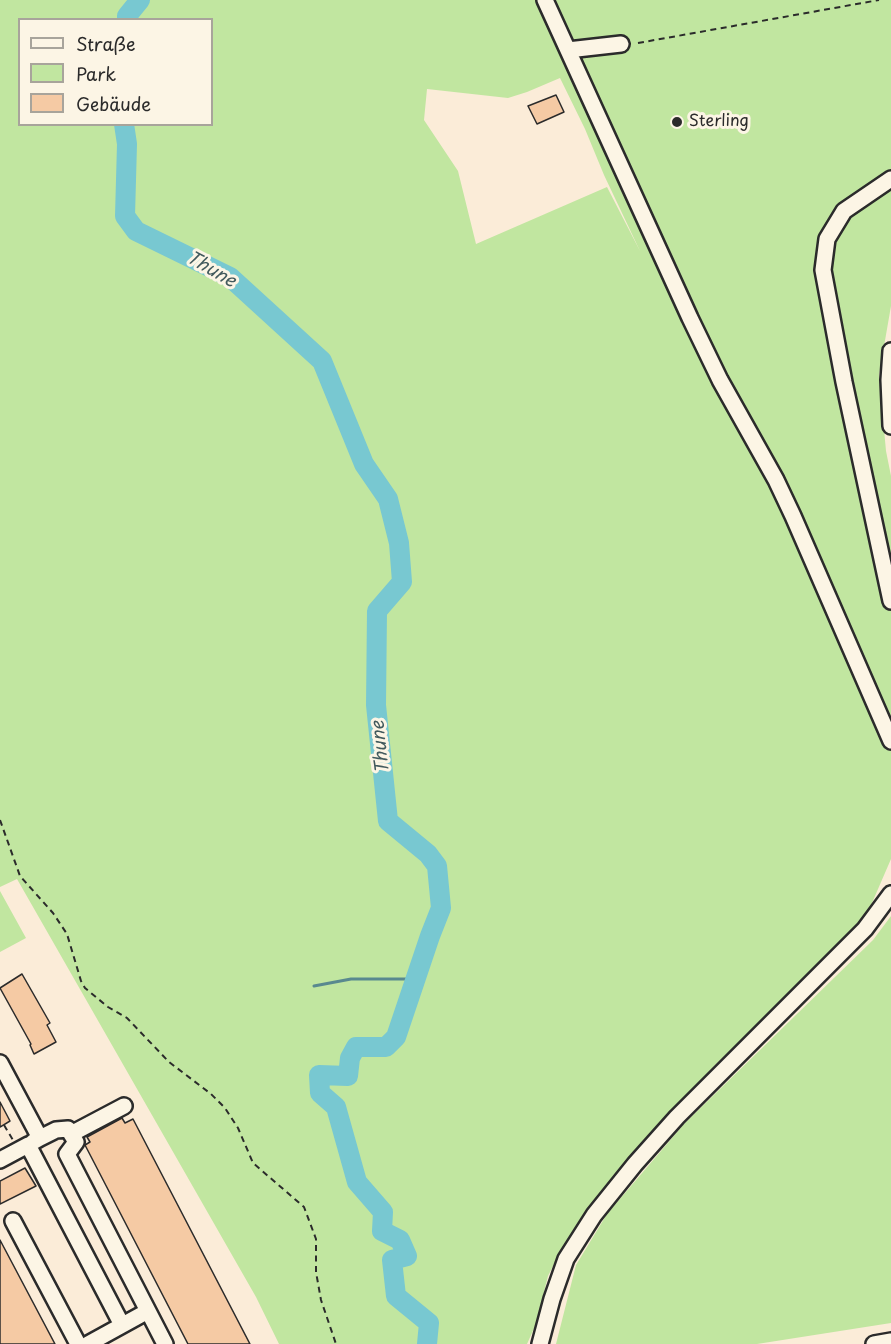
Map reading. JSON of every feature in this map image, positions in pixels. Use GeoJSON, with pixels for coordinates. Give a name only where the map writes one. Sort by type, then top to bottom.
{"type":"FeatureCollection","features":[{"type":"Feature","properties":{"kind":"street"},"geometry":{"type":"LineString","coordinates":[[545,0],[690,318],[720,380],[776,480],[793,516],[891,741]]}},
{"type":"Feature","properties":{"kind":"street"},"geometry":{"type":"LineString","coordinates":[[568,50],[621,44]]}},
{"type":"Feature","properties":{"kind":"street"},"geometry":{"type":"LineString","coordinates":[[891,179],[844,211],[827,239],[823,270],[844,382],[891,601]]}},
{"type":"Feature","properties":{"kind":"street"},"geometry":{"type":"LineString","coordinates":[[891,351],[889,380],[891,426]]}},
{"type":"Feature","properties":{"kind":"street"},"geometry":{"type":"LineString","coordinates":[[540,1344],[566,1259],[594,1215],[677,1117],[865,929],[891,894]]}},
{"type":"Feature","properties":{"kind":"street"},"geometry":{"type":"LineString","coordinates":[[0,1064],[29,1145],[122,1325]]}},
{"type":"Feature","properties":{"kind":"street"},"geometry":{"type":"LineString","coordinates":[[71,1134],[124,1106]]}},
{"type":"Feature","properties":{"kind":"street"},"geometry":{"type":"LineString","coordinates":[[0,1160],[56,1130],[68,1129],[76,1142],[67,1154],[165,1344]]}},
{"type":"Feature","properties":{"kind":"street"},"geometry":{"type":"LineString","coordinates":[[13,1221],[78,1344]]}},
{"type":"Feature","properties":{"kind":"street"},"geometry":{"type":"LineString","coordinates":[[88,1344],[148,1311]]}},
{"type":"Feature","properties":{"kind":"street"},"geometry":{"type":"LineString","coordinates":[[874,1344],[891,1341]]}},
{"type":"Feature","properties":{"kind":"path"},"geometry":{"type":"LineString","coordinates":[[638,43],[879,0]]}},
{"type":"Feature","properties":{"kind":"path"},"geometry":{"type":"LineString","coordinates":[[0,820],[20,876],[53,913],[66,934],[81,981],[86,988],[108,1007],[127,1018],[169,1062],[211,1094],[225,1108],[238,1128],[254,1163],[304,1207],[316,1239],[316,1272],[321,1300],[336,1344]]}},
{"type":"Feature","properties":{"kind":"path"},"geometry":{"type":"LineString","coordinates":[[4,1125],[29,1145]]}},
{"type":"Feature","properties":{"kind":"green space"},"geometry":{"type":"Polygon","coordinates":[[[0,0],[891,0],[891,306],[879,375],[886,451],[891,476],[891,859],[862,926],[715,1065],[627,1160],[587,1209],[548,1276],[536,1324],[527,1344],[279,1344],[256,1297],[17,879],[0,887],[0,0]],[[560,78],[508,98],[427,89],[424,120],[458,171],[476,244],[607,187],[640,251],[560,78]]]}},
{"type":"Feature","properties":{"kind":"green space"},"geometry":{"type":"Polygon","coordinates":[[[0,891],[26,938],[0,952],[0,891]]]}},
{"type":"Feature","properties":{"kind":"green space"},"geometry":{"type":"Polygon","coordinates":[[[891,916],[891,1323],[757,1344],[556,1344],[576,1265],[607,1214],[684,1124],[873,940],[891,916]]]}},
{"type":"Feature","properties":{"kind":"building"},"geometry":{"type":"Polygon","coordinates":[[[556,95],[564,112],[537,124],[528,106],[556,95]]]}},
{"type":"Feature","properties":{"kind":"building"},"geometry":{"type":"Polygon","coordinates":[[[22,974],[50,1023],[47,1025],[56,1042],[34,1054],[31,1044],[0,988],[22,974]]]}},
{"type":"Feature","properties":{"kind":"building"},"geometry":{"type":"Polygon","coordinates":[[[0,1102],[10,1121],[0,1127],[0,1102]]]}},
{"type":"Feature","properties":{"kind":"building"},"geometry":{"type":"Polygon","coordinates":[[[122,1118],[125,1123],[133,1119],[250,1344],[188,1344],[85,1145],[90,1142],[87,1137],[122,1118]]]}},
{"type":"Feature","properties":{"kind":"building"},"geometry":{"type":"Polygon","coordinates":[[[25,1168],[36,1186],[0,1204],[0,1181],[25,1168]]]}},
{"type":"Feature","properties":{"kind":"building"},"geometry":{"type":"Polygon","coordinates":[[[0,1240],[55,1344],[0,1344],[0,1240]]]}},
{"type":"Feature","properties":{"kind":"waterway","name":"Thune"},"geometry":{"type":"LineString","coordinates":[[127,18],[140,0]]}},
{"type":"Feature","properties":{"kind":"waterway","name":"Thune"},"geometry":{"type":"LineString","coordinates":[[124,126],[127,144],[125,216],[136,231],[230,277],[322,361],[364,464],[388,499],[399,543],[402,582],[377,611],[376,705],[388,821],[428,854],[437,866],[441,908],[396,1037],[386,1047],[356,1047],[350,1058],[348,1076],[319,1075],[320,1093],[336,1107],[357,1182],[383,1212],[382,1231],[400,1240],[407,1256],[392,1260],[396,1296],[429,1323],[427,1344]]}},
{"type":"Feature","properties":{"kind":"waterway"},"geometry":{"type":"LineString","coordinates":[[314,986],[351,979],[415,979]]}},
{"type":"Feature","properties":{"kind":"place","name":"Sterling"},"geometry":{"type":"Point","coordinates":[677,122]}}]}
